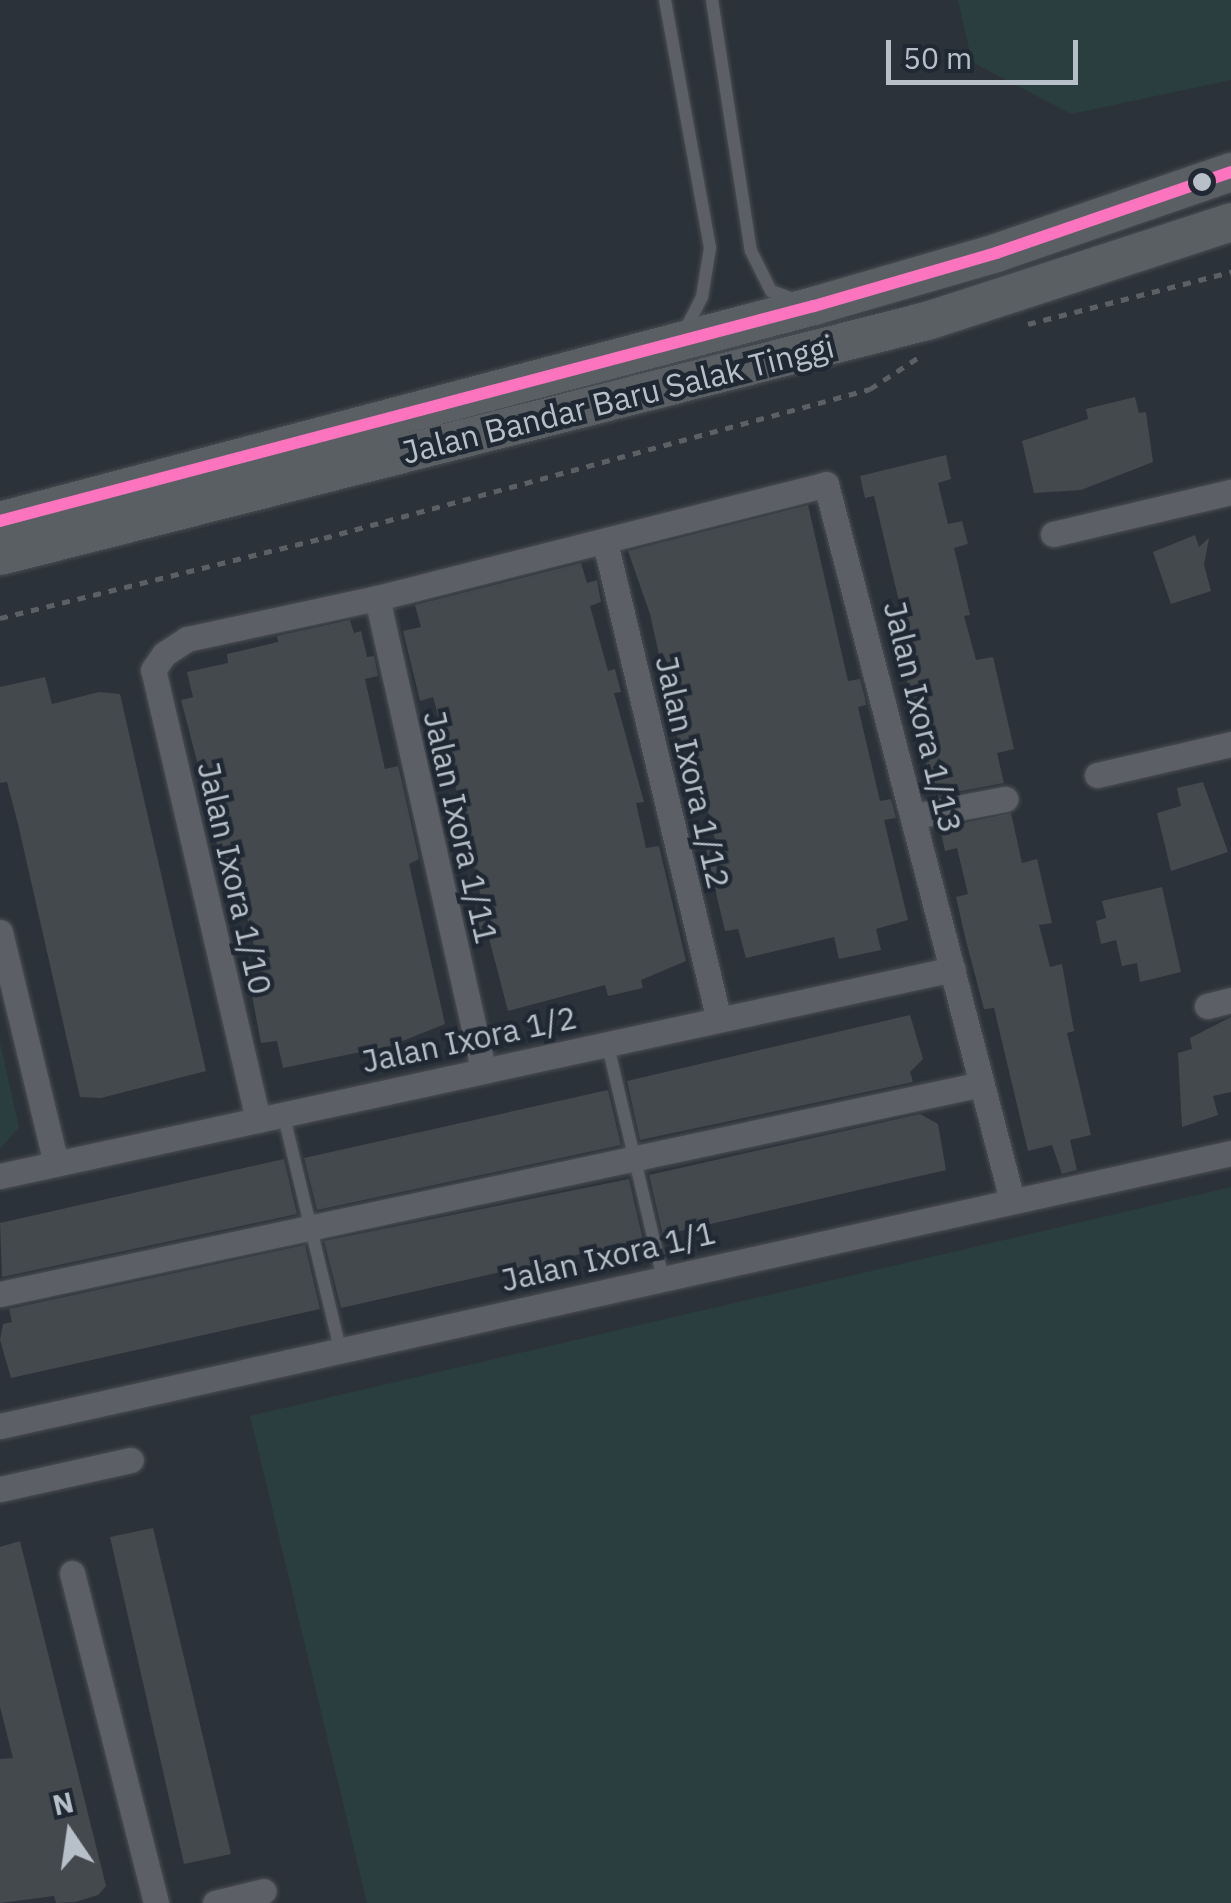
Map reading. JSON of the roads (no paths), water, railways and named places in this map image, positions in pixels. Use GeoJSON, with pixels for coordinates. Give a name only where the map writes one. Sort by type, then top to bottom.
{"type":"FeatureCollection","features":[{"type":"Feature","properties":{"kind":"main road","name":"Jalan Bandar Baru Salak Tinggi"},"geometry":{"type":"LineString","coordinates":[[0,521],[814,306],[996,253],[1231,172]]}},
{"type":"Feature","properties":{"kind":"main road","name":"Jalan Bandar Baru Salak Tinggi"},"geometry":{"type":"LineString","coordinates":[[0,556],[927,321],[1231,222]]}},
{"type":"Feature","properties":{"kind":"street","name":"Jalan Ixora 1/13"},"geometry":{"type":"LineString","coordinates":[[605,542],[826,484],[1012,1200]]}},
{"type":"Feature","properties":{"kind":"street"},"geometry":{"type":"LineString","coordinates":[[1053,534],[1231,492]]}},
{"type":"Feature","properties":{"kind":"street"},"geometry":{"type":"LineString","coordinates":[[377,598],[605,542]]}},
{"type":"Feature","properties":{"kind":"street","name":"Jalan Ixora 1/12"},"geometry":{"type":"LineString","coordinates":[[605,542],[718,1018]]}},
{"type":"Feature","properties":{"kind":"street","name":"Jalan Ixora 1/10"},"geometry":{"type":"LineString","coordinates":[[258,1120],[153,670],[164,654],[187,639],[377,598]]}},
{"type":"Feature","properties":{"kind":"street","name":"Jalan Ixora 1/11"},"geometry":{"type":"LineString","coordinates":[[377,598],[483,1069]]}},
{"type":"Feature","properties":{"kind":"street"},"geometry":{"type":"LineString","coordinates":[[1097,775],[1231,744]]}},
{"type":"Feature","properties":{"kind":"street"},"geometry":{"type":"LineString","coordinates":[[915,816],[1004,799]]}},
{"type":"Feature","properties":{"kind":"street"},"geometry":{"type":"LineString","coordinates":[[0,932],[56,1163]]}},
{"type":"Feature","properties":{"kind":"street","name":"Jalan Ixora 1/2"},"geometry":{"type":"LineString","coordinates":[[0,1176],[953,969]]}},
{"type":"Feature","properties":{"kind":"street"},"geometry":{"type":"LineString","coordinates":[[0,1294],[982,1084]]}},
{"type":"Feature","properties":{"kind":"street","name":"Jalan Ixora 1/1"},"geometry":{"type":"LineString","coordinates":[[0,1426],[341,1352],[662,1275],[1231,1152]]}},
{"type":"Feature","properties":{"kind":"street"},"geometry":{"type":"LineString","coordinates":[[0,1488],[130,1460]]}},
{"type":"Feature","properties":{"kind":"street"},"geometry":{"type":"LineString","coordinates":[[72,1573],[156,1903]]}},
{"type":"Feature","properties":{"kind":"street"},"geometry":{"type":"LineString","coordinates":[[215,1903],[264,1891]]}},
{"type":"Feature","properties":{"kind":"lane"},"geometry":{"type":"LineString","coordinates":[[666,0],[710,248],[702,297],[678,343]]}},
{"type":"Feature","properties":{"kind":"lane"},"geometry":{"type":"LineString","coordinates":[[712,0],[750,251],[771,292],[814,306]]}},
{"type":"Feature","properties":{"kind":"lane"},"geometry":{"type":"LineString","coordinates":[[607,1042],[662,1275]]}},
{"type":"Feature","properties":{"kind":"lane"},"geometry":{"type":"LineString","coordinates":[[283,1113],[341,1352]]}}]}
